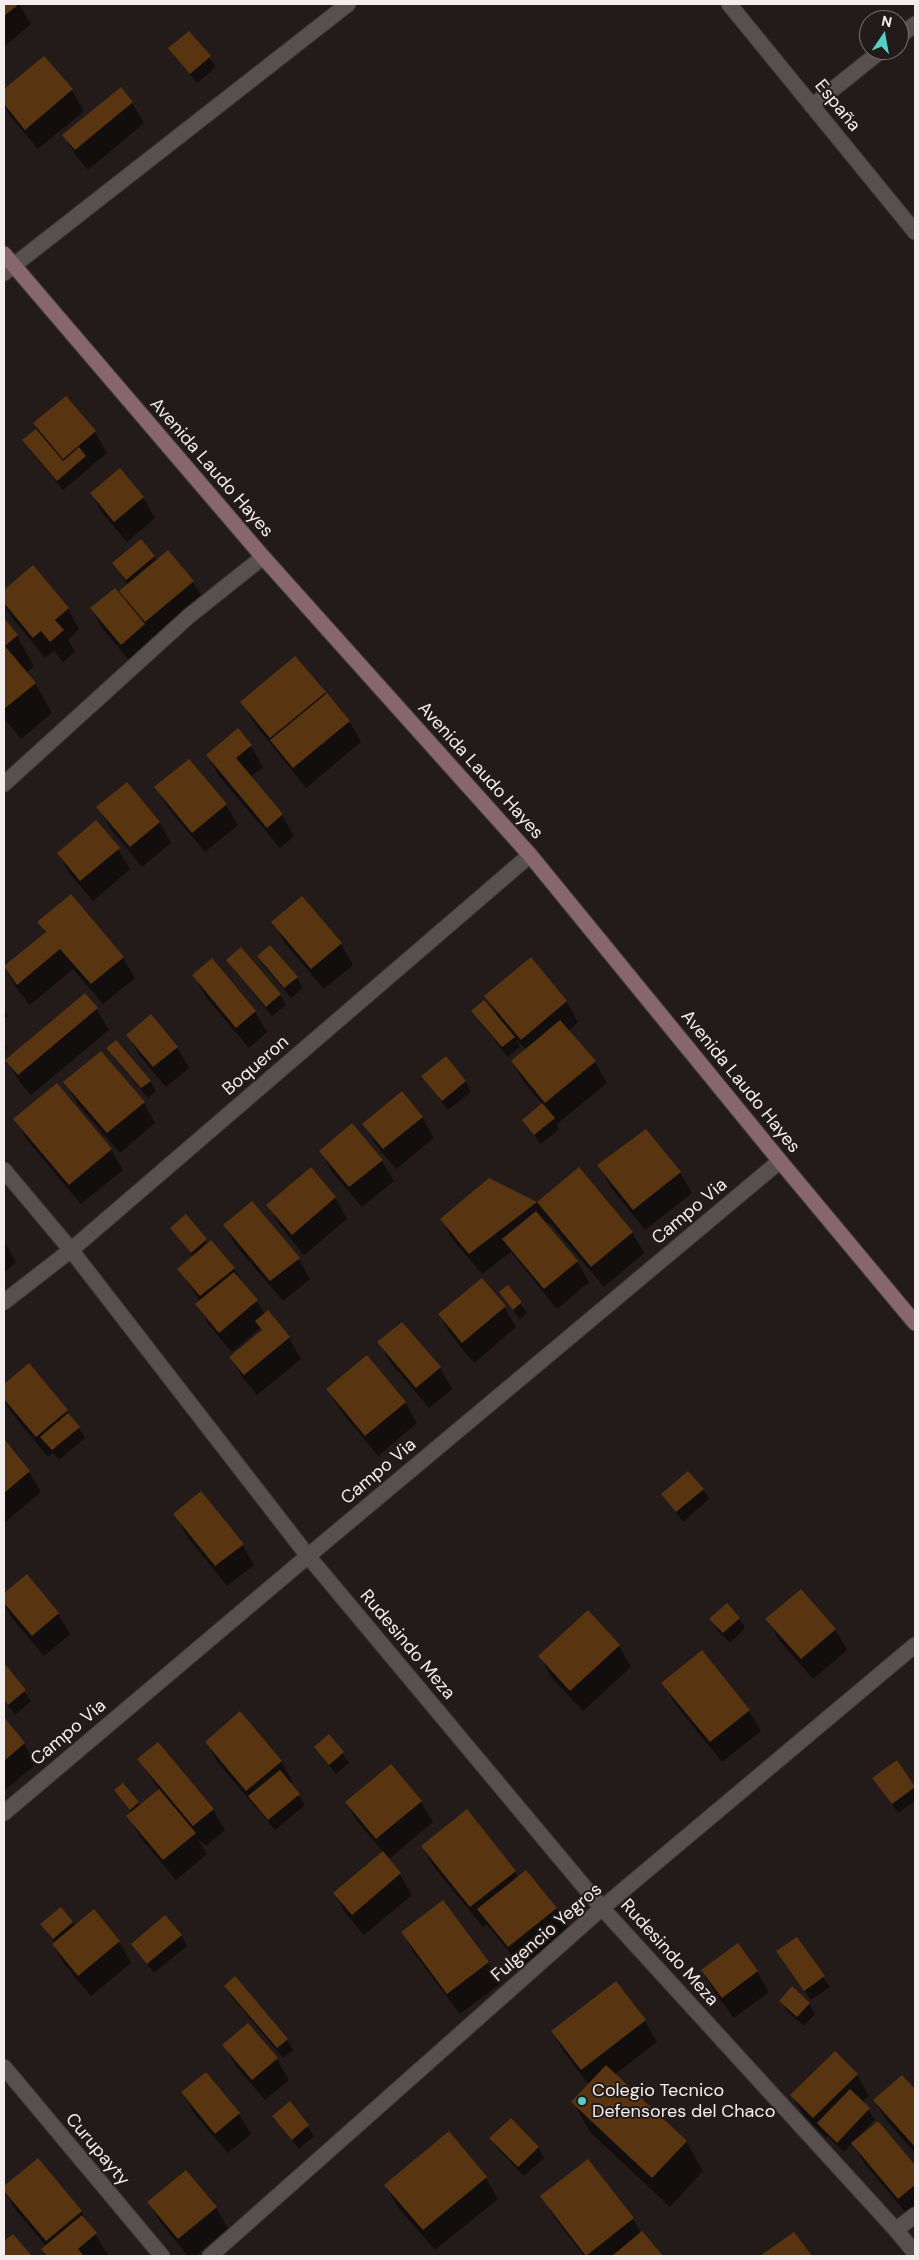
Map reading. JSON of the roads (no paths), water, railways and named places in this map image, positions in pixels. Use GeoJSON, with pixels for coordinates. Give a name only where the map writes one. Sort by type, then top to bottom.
{"type":"FeatureCollection","features":[{"type":"Feature","properties":{"kind":"street"},"geometry":{"type":"LineString","coordinates":[[7,264],[348,4]]}},
{"type":"Feature","properties":{"kind":"street","name":"España"},"geometry":{"type":"LineString","coordinates":[[729,4],[915,232]]}},
{"type":"Feature","properties":{"kind":"street"},"geometry":{"type":"LineString","coordinates":[[812,106],[870,60]]}},
{"type":"Feature","properties":{"kind":"street","name":"Avenida Laudo Hayes"},"geometry":{"type":"LineString","coordinates":[[7,264],[263,557],[530,855],[780,1162],[915,1323]]}},
{"type":"Feature","properties":{"kind":"street"},"geometry":{"type":"LineString","coordinates":[[4,784],[188,616],[263,557]]}},
{"type":"Feature","properties":{"kind":"street","name":"Boqueron"},"geometry":{"type":"LineString","coordinates":[[4,1302],[71,1250],[530,855]]}},
{"type":"Feature","properties":{"kind":"street","name":"Campo Via"},"geometry":{"type":"LineString","coordinates":[[4,1813],[308,1556],[780,1162]]}},
{"type":"Feature","properties":{"kind":"street","name":"Rudesindo Meza"},"geometry":{"type":"LineString","coordinates":[[4,1170],[71,1250],[308,1556],[602,1908],[915,2253]]}},
{"type":"Feature","properties":{"kind":"street","name":"Fulgencio Yegros"},"geometry":{"type":"LineString","coordinates":[[210,2256],[602,1908],[915,1645]]}},
{"type":"Feature","properties":{"kind":"street","name":"Curupayty"},"geometry":{"type":"LineString","coordinates":[[4,2067],[162,2256]]}},
{"type":"Feature","properties":{"kind":"street"},"geometry":{"type":"LineString","coordinates":[[896,2230],[915,2215]]}},
{"type":"Feature","properties":{"kind":"place","name":"Colegio Tecnico Defensores del Chaco"},"geometry":{"type":"Point","coordinates":[582,2101]}}]}
